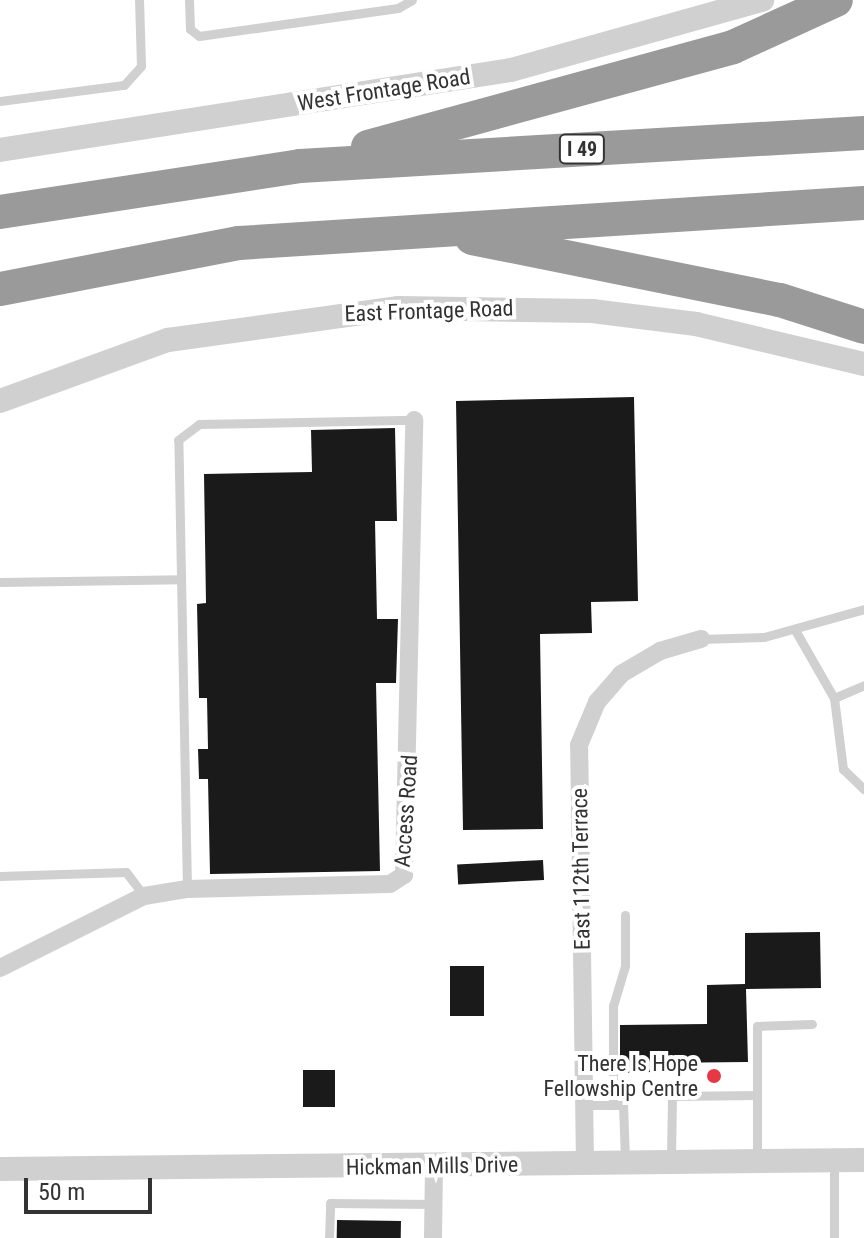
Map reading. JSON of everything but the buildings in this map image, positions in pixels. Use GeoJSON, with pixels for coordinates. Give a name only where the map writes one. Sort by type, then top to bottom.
{"type":"FeatureCollection","features":[{"type":"Feature","properties":{"kind":"highway"},"geometry":{"type":"LineString","coordinates":[[300,166],[733,47],[836,0]]}},
{"type":"Feature","properties":{"kind":"highway","name":"I 49"},"geometry":{"type":"LineString","coordinates":[[0,212],[300,166],[864,133]]}},
{"type":"Feature","properties":{"kind":"highway"},"geometry":{"type":"LineString","coordinates":[[0,289],[239,243],[416,227],[864,203]]}},
{"type":"Feature","properties":{"kind":"highway"},"geometry":{"type":"LineString","coordinates":[[416,227],[780,300],[864,327]]}},
{"type":"Feature","properties":{"kind":"street","name":"West Frontage Road"},"geometry":{"type":"LineString","coordinates":[[0,150],[511,70],[762,0]]}},
{"type":"Feature","properties":{"kind":"street","name":"East Frontage Road"},"geometry":{"type":"LineString","coordinates":[[0,401],[168,340],[399,308],[592,311],[711,327],[864,364]]}},
{"type":"Feature","properties":{"kind":"street","name":"Access Road"},"geometry":{"type":"LineString","coordinates":[[0,968],[144,896],[187,889],[390,884],[404,875],[414,420]]}},
{"type":"Feature","properties":{"kind":"street","name":"East 112th Terrace"},"geometry":{"type":"LineString","coordinates":[[585,1165],[579,745],[597,702],[621,674],[660,651],[701,639]]}},
{"type":"Feature","properties":{"kind":"street","name":"Hickman Mills Drive"},"geometry":{"type":"LineString","coordinates":[[0,1169],[434,1167],[864,1160]]}},
{"type":"Feature","properties":{"kind":"street"},"geometry":{"type":"LineString","coordinates":[[433,1238],[434,1167]]}},
{"type":"Feature","properties":{"kind":"lane"},"geometry":{"type":"LineString","coordinates":[[0,101],[124,85],[141,66],[139,0]]}},
{"type":"Feature","properties":{"kind":"lane"},"geometry":{"type":"LineString","coordinates":[[189,0],[190,29],[199,36],[398,8],[412,0]]}},
{"type":"Feature","properties":{"kind":"lane"},"geometry":{"type":"LineString","coordinates":[[187,889],[178,440],[199,424],[414,420]]}},
{"type":"Feature","properties":{"kind":"lane"},"geometry":{"type":"LineString","coordinates":[[0,582],[181,579]]}},
{"type":"Feature","properties":{"kind":"lane"},"geometry":{"type":"LineString","coordinates":[[701,639],[795,630],[864,609]]}},
{"type":"Feature","properties":{"kind":"lane"},"geometry":{"type":"LineString","coordinates":[[795,630],[834,698],[843,769],[864,789]]}},
{"type":"Feature","properties":{"kind":"lane"},"geometry":{"type":"LineString","coordinates":[[834,698],[864,685]]}},
{"type":"Feature","properties":{"kind":"lane"},"geometry":{"type":"LineString","coordinates":[[0,876],[126,872],[144,896]]}},
{"type":"Feature","properties":{"kind":"lane"},"geometry":{"type":"LineString","coordinates":[[613,1105],[613,1006],[625,966],[625,915]]}},
{"type":"Feature","properties":{"kind":"lane"},"geometry":{"type":"LineString","coordinates":[[757,1162],[757,1026],[812,1024]]}},
{"type":"Feature","properties":{"kind":"lane"},"geometry":{"type":"LineString","coordinates":[[671,1163],[672,1096],[757,1095]]}},
{"type":"Feature","properties":{"kind":"lane"},"geometry":{"type":"LineString","coordinates":[[585,1105],[623,1105],[625,1164]]}},
{"type":"Feature","properties":{"kind":"lane"},"geometry":{"type":"LineString","coordinates":[[834,1160],[834,1238]]}},
{"type":"Feature","properties":{"kind":"lane"},"geometry":{"type":"LineString","coordinates":[[329,1238],[330,1203],[434,1204]]}},
{"type":"Feature","properties":{"kind":"place","name":"There Is Hope Fellowship Centre"},"geometry":{"type":"Point","coordinates":[714,1076]}}]}
